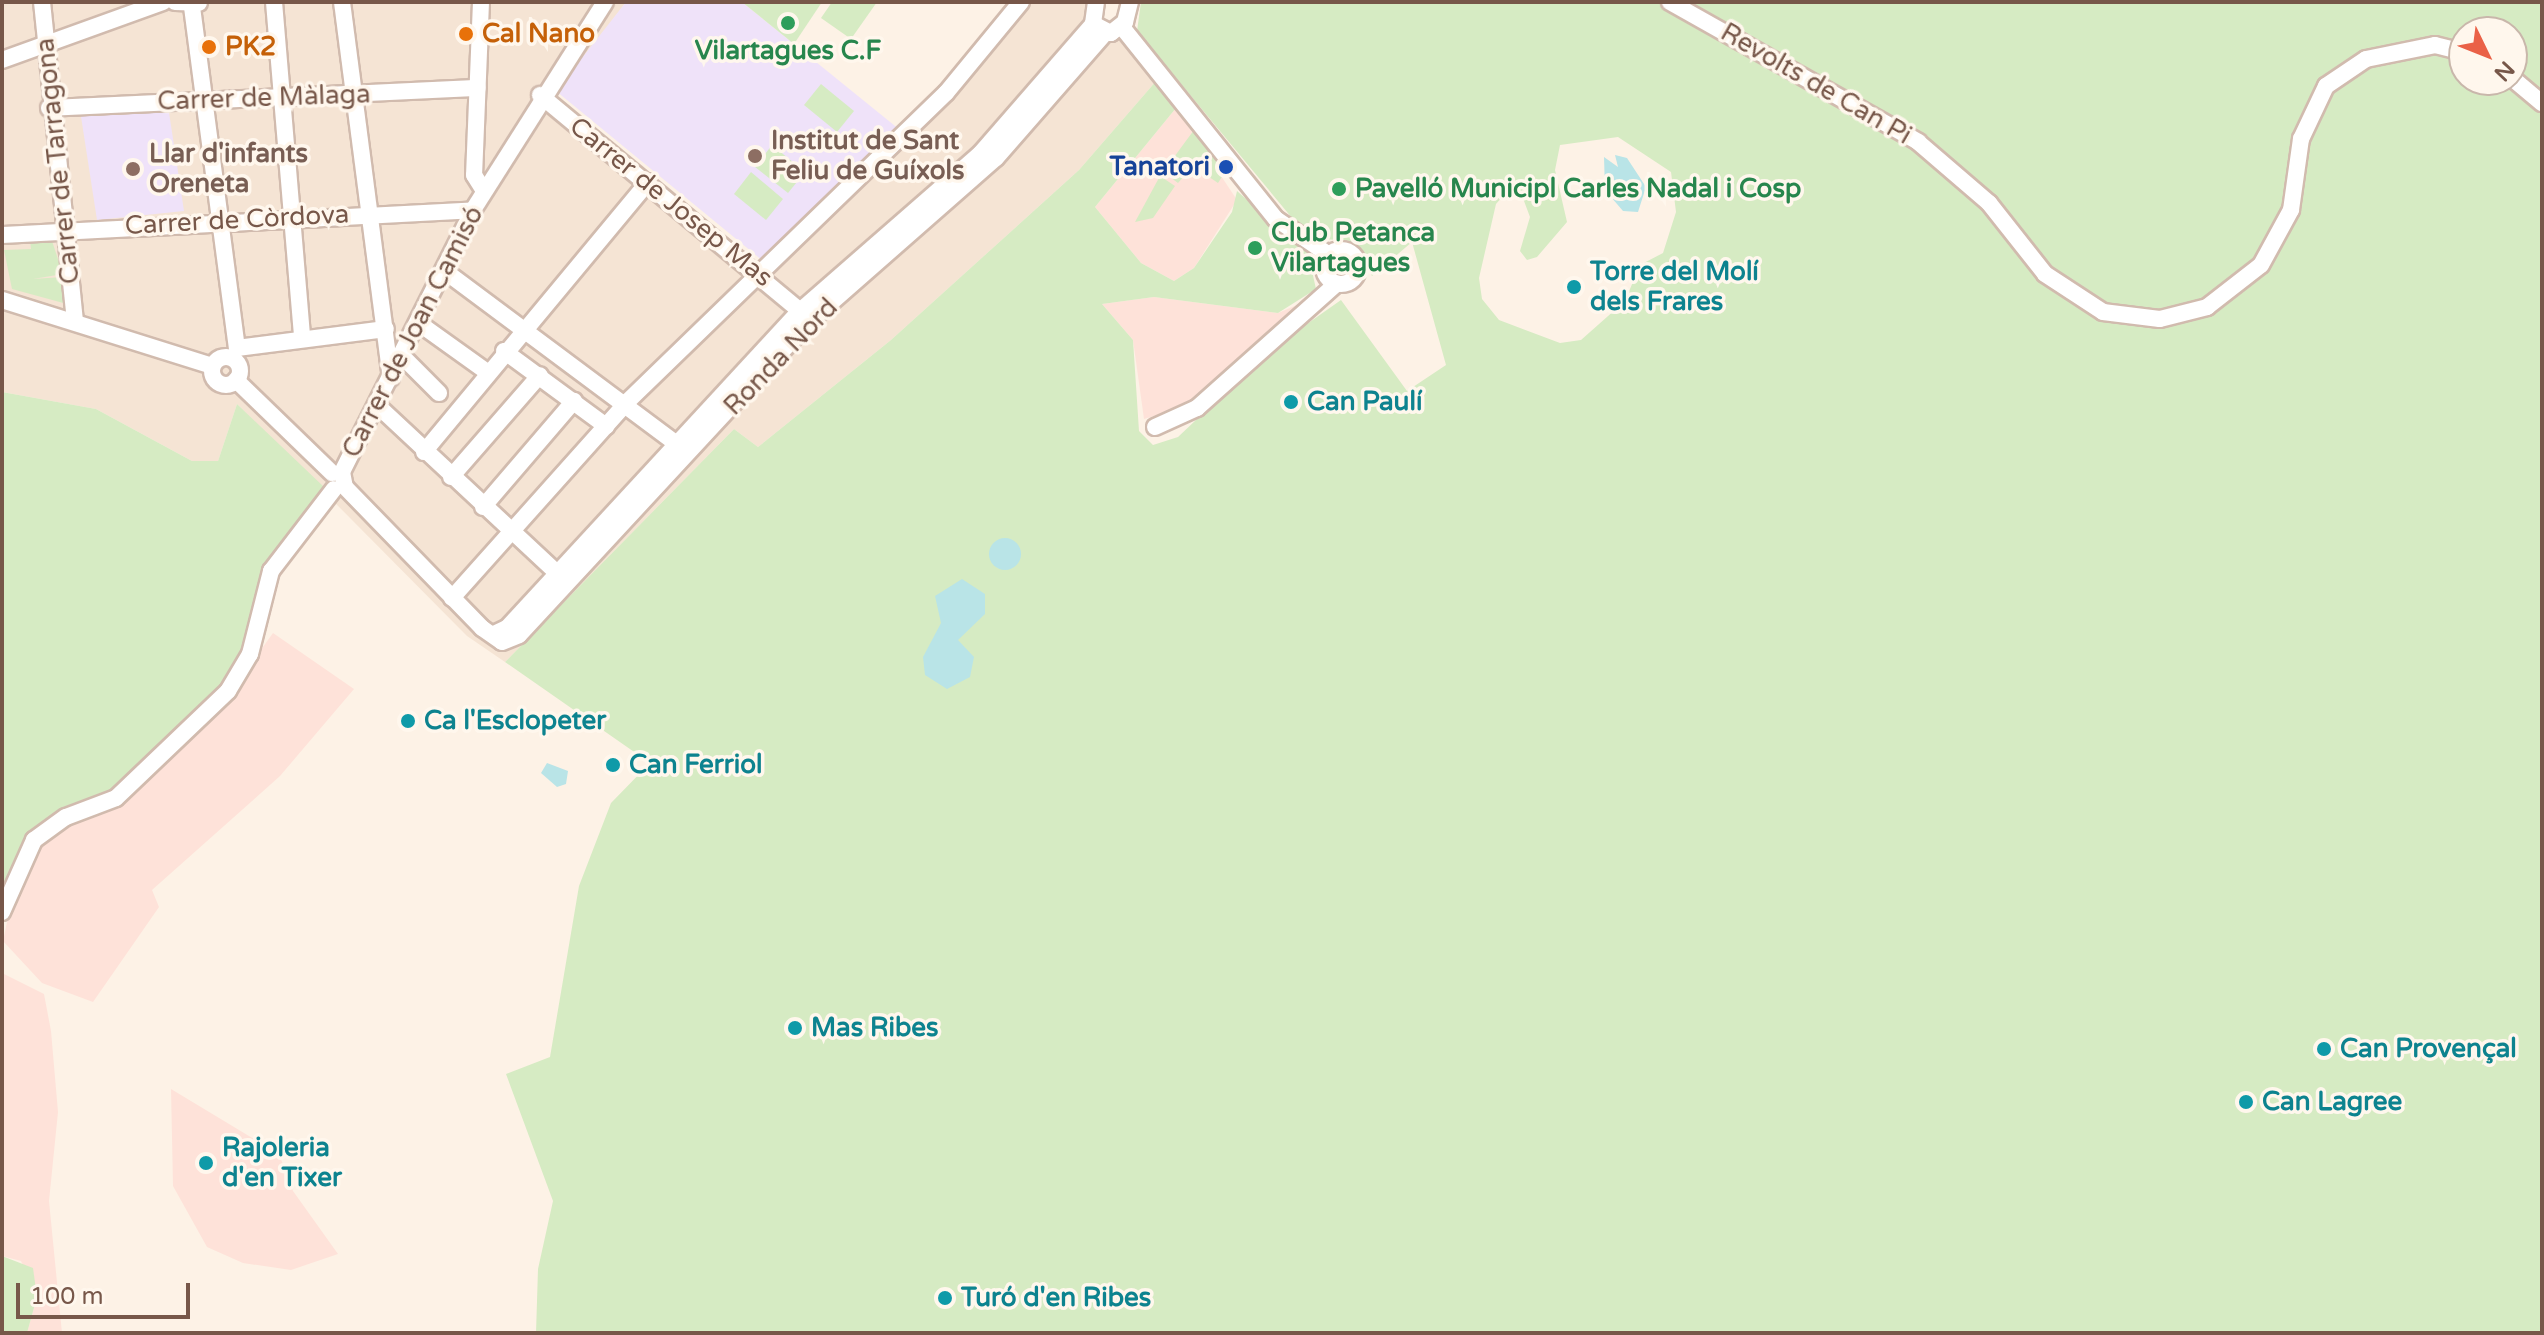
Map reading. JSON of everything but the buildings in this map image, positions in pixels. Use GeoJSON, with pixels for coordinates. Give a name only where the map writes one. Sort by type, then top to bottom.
{"type":"FeatureCollection","features":[{"type":"Feature","properties":{"kind":"street","name":"Carrer de Tarragona"},"geometry":{"type":"LineString","coordinates":[[42,2],[49,108],[75,319]]}},
{"type":"Feature","properties":{"kind":"street"},"geometry":{"type":"LineString","coordinates":[[113,2],[116,20]]}},
{"type":"Feature","properties":{"kind":"street"},"geometry":{"type":"LineString","coordinates":[[2,60],[163,2]]}},
{"type":"Feature","properties":{"kind":"street"},"geometry":{"type":"LineString","coordinates":[[175,2],[196,5],[203,101],[221,223],[234,353],[240,369],[236,380]]}},
{"type":"Feature","properties":{"kind":"street"},"geometry":{"type":"LineString","coordinates":[[274,2],[302,336]]}},
{"type":"Feature","properties":{"kind":"street"},"geometry":{"type":"LineString","coordinates":[[342,2],[357,95],[391,378]]}},
{"type":"Feature","properties":{"kind":"street","name":"Carrer de Joan Camisó"},"geometry":{"type":"LineString","coordinates":[[2,912],[34,840],[66,817],[116,798],[228,691],[250,654],[271,571],[338,480],[420,324],[484,191],[474,175],[481,2]]}},
{"type":"Feature","properties":{"kind":"street"},"geometry":{"type":"LineString","coordinates":[[484,191],[540,95],[605,2]]}},
{"type":"Feature","properties":{"kind":"street"},"geometry":{"type":"LineString","coordinates":[[452,598],[513,534],[628,401],[946,93],[1021,2]]}},
{"type":"Feature","properties":{"kind":"street"},"geometry":{"type":"LineString","coordinates":[[1095,2],[1099,29]]}},
{"type":"Feature","properties":{"kind":"street","name":"Revolts de Can Pi"},"geometry":{"type":"LineString","coordinates":[[1670,2],[1918,142],[1989,203],[2045,274],[2103,312],[2160,319],[2207,307],[2261,265],[2291,210],[2301,139],[2326,86],[2366,59],[2435,45],[2448,48]]}},
{"type":"Feature","properties":{"kind":"street"},"geometry":{"type":"LineString","coordinates":[[1124,10],[1276,219],[1329,255],[1347,251],[1358,265],[1352,281],[1336,284],[1197,408],[1155,427]]}},
{"type":"Feature","properties":{"kind":"street","name":"Ronda Nord"},"geometry":{"type":"LineString","coordinates":[[498,638],[800,311],[980,154],[1099,29],[1124,10]]}},
{"type":"Feature","properties":{"kind":"street","name":"Ronda Nord"},"geometry":{"type":"LineString","coordinates":[[498,638],[519,635],[809,322],[996,158],[1099,29]]}},
{"type":"Feature","properties":{"kind":"street","name":"Carrer de Màlaga"},"geometry":{"type":"LineString","coordinates":[[49,108],[478,88]]}},
{"type":"Feature","properties":{"kind":"street","name":"Carrer de Josep Mas"},"geometry":{"type":"LineString","coordinates":[[540,95],[759,272],[800,311]]}},
{"type":"Feature","properties":{"kind":"street"},"geometry":{"type":"LineString","coordinates":[[424,452],[525,325],[648,182]]}},
{"type":"Feature","properties":{"kind":"street","name":"Carrer de Còrdova"},"geometry":{"type":"LineString","coordinates":[[2,235],[65,229],[473,210]]}},
{"type":"Feature","properties":{"kind":"street"},"geometry":{"type":"LineString","coordinates":[[1329,255],[1325,275],[1336,284]]}},
{"type":"Feature","properties":{"kind":"street"},"geometry":{"type":"LineString","coordinates":[[446,272],[525,325],[628,401],[677,444]]}},
{"type":"Feature","properties":{"kind":"street"},"geometry":{"type":"LineString","coordinates":[[2,300],[75,319],[212,366],[219,383],[236,380]]}},
{"type":"Feature","properties":{"kind":"street"},"geometry":{"type":"LineString","coordinates":[[420,324],[487,372]]}},
{"type":"Feature","properties":{"kind":"street"},"geometry":{"type":"LineString","coordinates":[[212,366],[234,353],[302,336],[386,329]]}},
{"type":"Feature","properties":{"kind":"street"},"geometry":{"type":"LineString","coordinates":[[504,351],[606,426]]}},
{"type":"Feature","properties":{"kind":"street"},"geometry":{"type":"LineString","coordinates":[[403,357],[439,393]]}},
{"type":"Feature","properties":{"kind":"street"},"geometry":{"type":"LineString","coordinates":[[451,477],[540,375]]}},
{"type":"Feature","properties":{"kind":"street"},"geometry":{"type":"LineString","coordinates":[[236,380],[315,456],[452,598],[498,638]]}},
{"type":"Feature","properties":{"kind":"street"},"geometry":{"type":"LineString","coordinates":[[483,507],[574,401]]}},
{"type":"Feature","properties":{"kind":"street"},"geometry":{"type":"LineString","coordinates":[[378,406],[557,573]]}},
{"type":"Feature","properties":{"kind":"shaded area"},"geometry":{"type":"Polygon","coordinates":[[[2,2],[626,2],[546,109],[747,273],[935,98],[1014,2],[1084,2],[1157,80],[1079,170],[891,340],[758,447],[734,429],[505,662],[467,636],[237,404],[218,461],[192,461],[96,409],[2,392],[2,2]]]}},
{"type":"Feature","properties":{"kind":"shaded area","name":"Institut de Sant Feliu de Guíxols"},"geometry":{"type":"Polygon","coordinates":[[[626,2],[742,2],[900,130],[763,261],[556,91],[626,2]]]}},
{"type":"Feature","properties":{"kind":"shaded area","name":"Llar d'infants Oreneta"},"geometry":{"type":"Polygon","coordinates":[[[168,106],[184,211],[97,220],[80,110],[168,106]]]}},
{"type":"Feature","properties":{"kind":"shaded area"},"geometry":{"type":"Polygon","coordinates":[[[1176,108],[1237,200],[1194,268],[1174,281],[1141,263],[1095,207],[1176,108]]]}},
{"type":"Feature","properties":{"kind":"shaded area"},"geometry":{"type":"Polygon","coordinates":[[[1154,297],[1278,313],[1297,305],[1188,406],[1144,419],[1133,340],[1102,304],[1154,297]]]}},
{"type":"Feature","properties":{"kind":"shaded area"},"geometry":{"type":"Polygon","coordinates":[[[273,633],[354,689],[280,776],[152,890],[159,907],[93,1002],[42,983],[3,941],[16,880],[44,839],[99,811],[245,672],[273,633]]]}},
{"type":"Feature","properties":{"kind":"shaded area"},"geometry":{"type":"Polygon","coordinates":[[[2,973],[44,994],[51,1031],[58,1112],[49,1201],[62,1333],[27,1333],[37,1297],[21,1261],[2,1256],[2,973]]]}},
{"type":"Feature","properties":{"kind":"shaded area"},"geometry":{"type":"Polygon","coordinates":[[[171,1089],[279,1154],[293,1191],[338,1254],[291,1270],[243,1263],[207,1247],[173,1186],[171,1089]]]}},
{"type":"Feature","properties":{"kind":"green space","name":"Vilartagues C.F"},"geometry":{"type":"Polygon","coordinates":[[[742,2],[822,2],[794,44],[742,2]]]}},
{"type":"Feature","properties":{"kind":"green space"},"geometry":{"type":"Polygon","coordinates":[[[832,2],[877,2],[851,39],[821,18],[832,2]]]}},
{"type":"Feature","properties":{"kind":"green space"},"geometry":{"type":"Polygon","coordinates":[[[1141,2],[2542,2],[2542,1333],[536,1333],[538,1269],[553,1201],[506,1074],[550,1057],[579,886],[611,803],[650,763],[505,662],[734,429],[758,447],[891,340],[1079,170],[1157,80],[1176,108],[1095,207],[1141,263],[1174,281],[1194,268],[1232,212],[1237,191],[1308,253],[1316,289],[1278,313],[1154,297],[1102,304],[1133,340],[1139,431],[1153,445],[1178,437],[1270,350],[1341,300],[1407,391],[1446,365],[1412,242],[1372,276],[1351,241],[1324,239],[1292,218],[1137,31],[1141,2]],[[1618,137],[1560,145],[1555,170],[1567,222],[1537,257],[1527,260],[1520,251],[1530,217],[1521,193],[1510,188],[1496,204],[1479,278],[1482,299],[1499,320],[1560,343],[1581,340],[1625,301],[1640,265],[1663,253],[1676,212],[1671,172],[1618,137]]]}},
{"type":"Feature","properties":{"kind":"green space"},"geometry":{"type":"Polygon","coordinates":[[[821,84],[854,111],[837,132],[804,105],[821,84]]]}},
{"type":"Feature","properties":{"kind":"green space"},"geometry":{"type":"Polygon","coordinates":[[[1194,130],[1225,172],[1218,183],[1193,166],[1178,183],[1163,172],[1194,130]]]}},
{"type":"Feature","properties":{"kind":"green space"},"geometry":{"type":"Polygon","coordinates":[[[772,145],[805,172],[788,193],[755,167],[772,145]]]}},
{"type":"Feature","properties":{"kind":"green space"},"geometry":{"type":"Polygon","coordinates":[[[751,172],[783,199],[766,220],[734,194],[751,172]]]}},
{"type":"Feature","properties":{"kind":"green space"},"geometry":{"type":"Polygon","coordinates":[[[1160,176],[1175,186],[1153,218],[1135,222],[1160,176]]]}},
{"type":"Feature","properties":{"kind":"green space"},"geometry":{"type":"Polygon","coordinates":[[[51,238],[63,274],[33,279],[63,277],[67,304],[12,289],[4,250],[31,249],[30,239],[51,238]]]}},
{"type":"Feature","properties":{"kind":"green space"},"geometry":{"type":"Polygon","coordinates":[[[2,392],[96,409],[192,461],[218,461],[237,404],[324,487],[286,542],[241,666],[129,781],[27,843],[2,889],[2,392]]]}},
{"type":"Feature","properties":{"kind":"green space"},"geometry":{"type":"Polygon","coordinates":[[[2,1256],[33,1268],[37,1297],[27,1333],[2,1333],[2,1256]]]}},
{"type":"Feature","properties":{"kind":"water"},"geometry":{"type":"Polygon","coordinates":[[[1615,155],[1627,158],[1646,187],[1638,212],[1623,211],[1605,190],[1604,157],[1618,167],[1615,155]]]}},
{"type":"Feature","properties":{"kind":"water"},"geometry":{"type":"Polygon","coordinates":[[[1005,538],[1017,542],[1021,554],[1017,566],[1005,570],[993,566],[989,554],[993,542],[1005,538]]]}},
{"type":"Feature","properties":{"kind":"water"},"geometry":{"type":"Polygon","coordinates":[[[962,579],[985,594],[985,614],[958,640],[974,657],[970,677],[947,689],[925,675],[923,657],[941,623],[935,596],[962,579]]]}},
{"type":"Feature","properties":{"kind":"water"},"geometry":{"type":"Polygon","coordinates":[[[547,763],[568,771],[566,784],[557,787],[541,773],[547,763]]]}},
{"type":"Feature","properties":{"kind":"place","name":"Vilartagues C.F"},"geometry":{"type":"Point","coordinates":[788,23]}},
{"type":"Feature","properties":{"kind":"place","name":"Cal Nano"},"geometry":{"type":"Point","coordinates":[466,34]}},
{"type":"Feature","properties":{"kind":"place","name":"PK2"},"geometry":{"type":"Point","coordinates":[209,47]}},
{"type":"Feature","properties":{"kind":"place","name":"Institut de Sant Feliu de Guíxols"},"geometry":{"type":"Point","coordinates":[755,156]}},
{"type":"Feature","properties":{"kind":"place","name":"Tanatori"},"geometry":{"type":"Point","coordinates":[1226,167]}},
{"type":"Feature","properties":{"kind":"place","name":"Llar d'infants Oreneta"},"geometry":{"type":"Point","coordinates":[133,169]}},
{"type":"Feature","properties":{"kind":"place","name":"Pavelló Municipl Carles Nadal i Cosp"},"geometry":{"type":"Point","coordinates":[1339,189]}},
{"type":"Feature","properties":{"kind":"place","name":"Club Petanca Vilartagues"},"geometry":{"type":"Point","coordinates":[1255,248]}},
{"type":"Feature","properties":{"kind":"place","name":"Torre del Molí dels Frares"},"geometry":{"type":"Point","coordinates":[1574,287]}},
{"type":"Feature","properties":{"kind":"place","name":"Can Paulí"},"geometry":{"type":"Point","coordinates":[1291,402]}},
{"type":"Feature","properties":{"kind":"place","name":"Ca l'Esclopeter"},"geometry":{"type":"Point","coordinates":[408,721]}},
{"type":"Feature","properties":{"kind":"place","name":"Can Ferriol"},"geometry":{"type":"Point","coordinates":[613,765]}},
{"type":"Feature","properties":{"kind":"place","name":"Mas Ribes"},"geometry":{"type":"Point","coordinates":[795,1028]}},
{"type":"Feature","properties":{"kind":"place","name":"Can Provençal"},"geometry":{"type":"Point","coordinates":[2324,1049]}},
{"type":"Feature","properties":{"kind":"place","name":"Can Lagree"},"geometry":{"type":"Point","coordinates":[2246,1102]}},
{"type":"Feature","properties":{"kind":"place","name":"Rajoleria d'en Tixer"},"geometry":{"type":"Point","coordinates":[206,1163]}},
{"type":"Feature","properties":{"kind":"place","name":"Turó d'en Ribes"},"geometry":{"type":"Point","coordinates":[945,1298]}}]}
